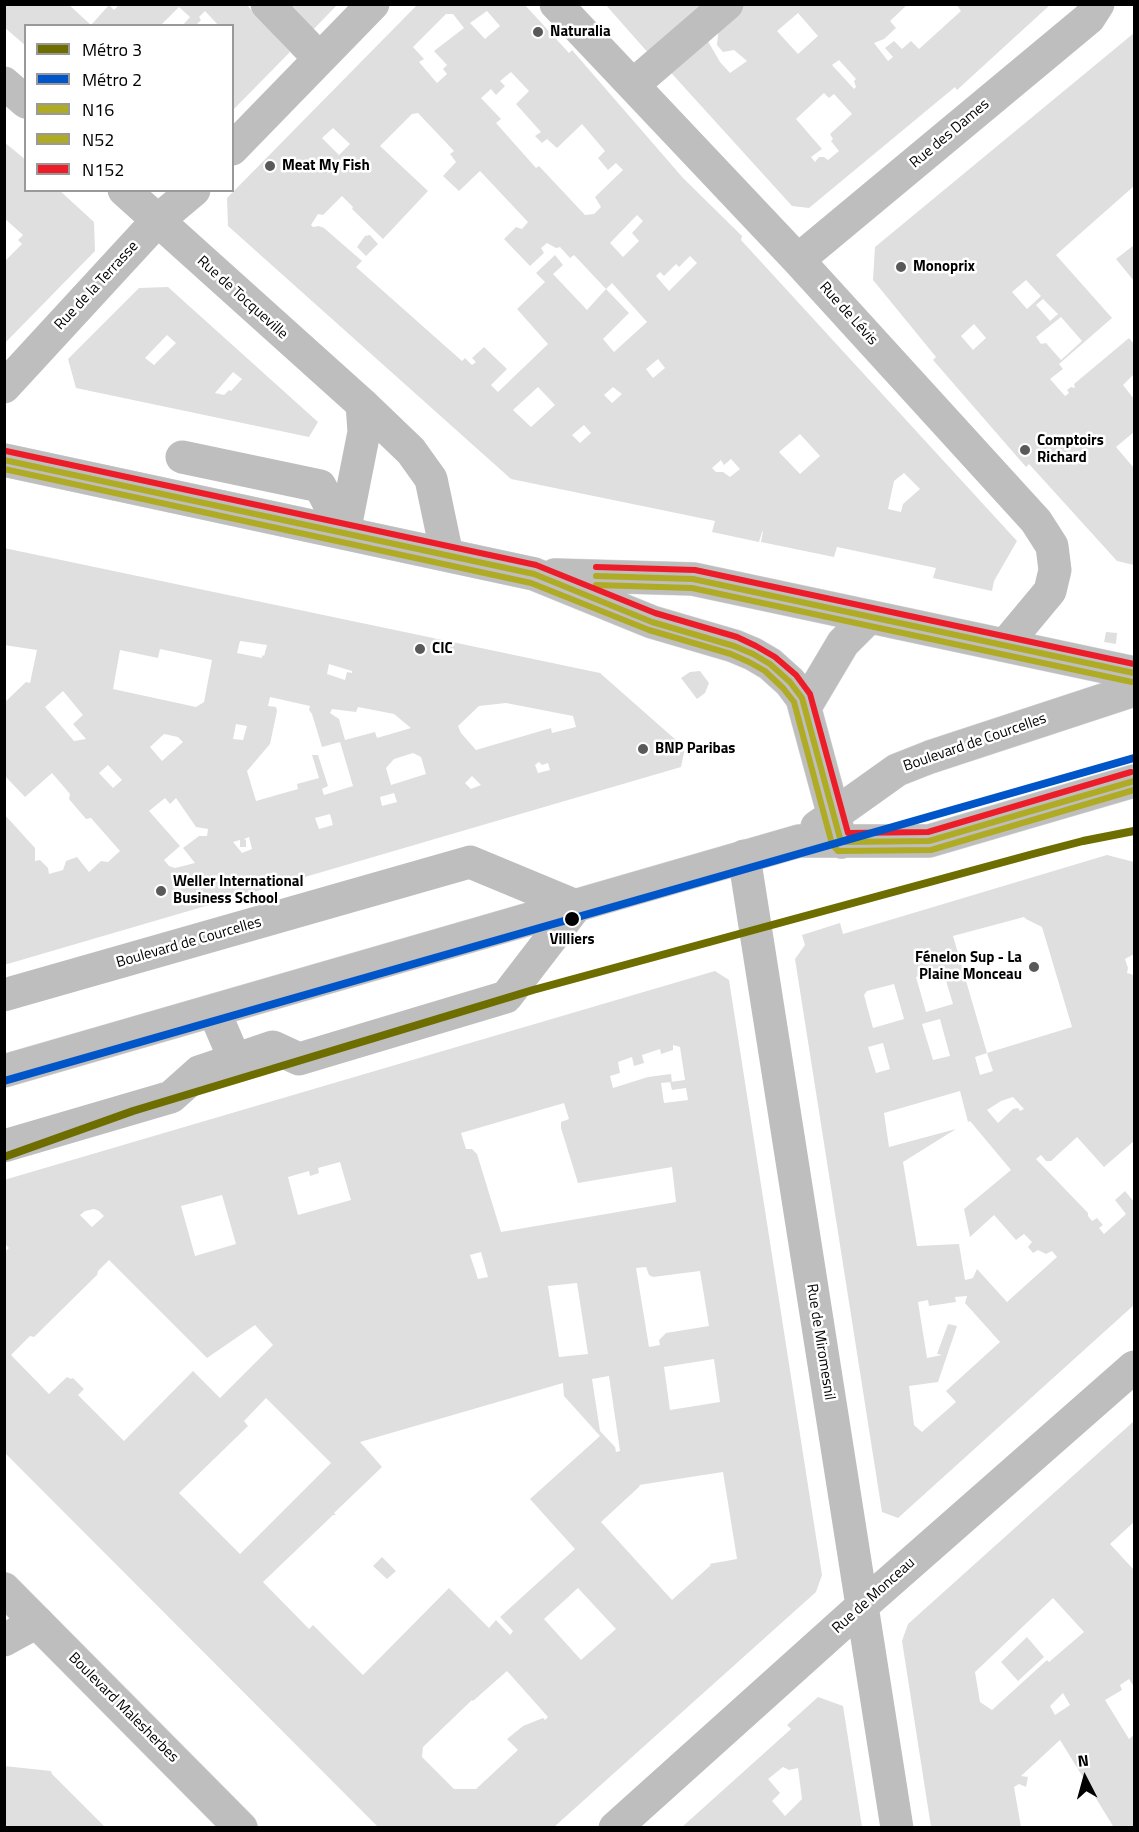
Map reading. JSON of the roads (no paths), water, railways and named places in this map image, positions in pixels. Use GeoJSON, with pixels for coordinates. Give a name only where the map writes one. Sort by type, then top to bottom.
{"type":"FeatureCollection","features":[{"type":"Feature","properties":{"kind":"street"},"geometry":{"type":"LineString","coordinates":[[267,4],[319,58]]}},
{"type":"Feature","properties":{"kind":"street"},"geometry":{"type":"LineString","coordinates":[[234,147],[373,4]]}},
{"type":"Feature","properties":{"kind":"street","name":"Rue de Lévis"},"geometry":{"type":"LineString","coordinates":[[556,4],[798,261],[1036,521],[1052,546],[1055,570],[1050,591],[1005,645]]}},
{"type":"Feature","properties":{"kind":"street"},"geometry":{"type":"LineString","coordinates":[[633,85],[728,4]]}},
{"type":"Feature","properties":{"kind":"street","name":"Rue des Dames"},"geometry":{"type":"LineString","coordinates":[[798,261],[1089,18],[1098,4]]}},
{"type":"Feature","properties":{"kind":"street"},"geometry":{"type":"LineString","coordinates":[[4,84],[24,100]]}},
{"type":"Feature","properties":{"kind":"street","name":"Rue de Tocqueville"},"geometry":{"type":"LineString","coordinates":[[126,192],[362,404],[411,452],[431,479],[447,555]]}},
{"type":"Feature","properties":{"kind":"street","name":"Rue de la Terrasse"},"geometry":{"type":"LineString","coordinates":[[4,387],[157,221],[192,192]]}},
{"type":"Feature","properties":{"kind":"street"},"geometry":{"type":"LineString","coordinates":[[344,533],[364,432],[362,404]]}},
{"type":"Feature","properties":{"kind":"street"},"geometry":{"type":"LineString","coordinates":[[182,457],[320,486],[344,533]]}},
{"type":"Feature","properties":{"kind":"street"},"geometry":{"type":"LineString","coordinates":[[4,460],[534,574],[652,622],[734,646],[753,654],[770,664],[790,681],[802,698],[837,828]]}},
{"type":"Feature","properties":{"kind":"street"},"geometry":{"type":"LineString","coordinates":[[534,574],[693,579],[1134,674]]}},
{"type":"Feature","properties":{"kind":"street"},"geometry":{"type":"LineString","coordinates":[[805,707],[843,643],[869,618]]}},
{"type":"Feature","properties":{"kind":"street","name":"Boulevard de Courcelles"},"geometry":{"type":"LineString","coordinates":[[837,828],[897,770],[1134,690]]}},
{"type":"Feature","properties":{"kind":"street"},"geometry":{"type":"LineString","coordinates":[[4,1071],[799,841],[837,828],[929,841],[1134,781]]}},
{"type":"Feature","properties":{"kind":"street","name":"Rue de Miromesnil"},"geometry":{"type":"LineString","coordinates":[[744,856],[897,1827]]}},
{"type":"Feature","properties":{"kind":"street","name":"Boulevard de Courcelles"},"geometry":{"type":"LineString","coordinates":[[4,996],[470,862],[576,906]]}},
{"type":"Feature","properties":{"kind":"street"},"geometry":{"type":"LineString","coordinates":[[4,1146],[171,1097],[199,1072],[273,1047],[299,1059],[506,997],[576,906]]}},
{"type":"Feature","properties":{"kind":"street"},"geometry":{"type":"LineString","coordinates":[[214,1011],[235,1060]]}},
{"type":"Feature","properties":{"kind":"street","name":"Rue de Monceau"},"geometry":{"type":"LineString","coordinates":[[615,1827],[1134,1367]]}},
{"type":"Feature","properties":{"kind":"street","name":"Boulevard Malesherbes"},"geometry":{"type":"LineString","coordinates":[[4,1589],[241,1827]]}},
{"type":"Feature","properties":{"kind":"street"},"geometry":{"type":"LineString","coordinates":[[4,1640],[37,1622]]}},
{"type":"Feature","properties":{"kind":"metro line","name":"2"},"geometry":{"type":"LineString","coordinates":[[4,1081],[1134,758]]}},
{"type":"Feature","properties":{"kind":"metro line","name":"3"},"geometry":{"type":"LineString","coordinates":[[4,1157],[133,1111],[533,990],[1033,854],[1134,831]]}},
{"type":"Feature","properties":{"kind":"place","name":"Naturalia"},"geometry":{"type":"Point","coordinates":[538,32]}},
{"type":"Feature","properties":{"kind":"place","name":"Meat My Fish"},"geometry":{"type":"Point","coordinates":[270,166]}},
{"type":"Feature","properties":{"kind":"place","name":"Monoprix"},"geometry":{"type":"Point","coordinates":[901,267]}},
{"type":"Feature","properties":{"kind":"place","name":"Comptoirs Richard"},"geometry":{"type":"Point","coordinates":[1025,450]}},
{"type":"Feature","properties":{"kind":"place","name":"CIC"},"geometry":{"type":"Point","coordinates":[420,649]}},
{"type":"Feature","properties":{"kind":"place","name":"BNP Paribas"},"geometry":{"type":"Point","coordinates":[643,749]}},
{"type":"Feature","properties":{"kind":"place","name":"Weller International Business School"},"geometry":{"type":"Point","coordinates":[161,891]}},
{"type":"Feature","properties":{"kind":"place","name":"Villiers"},"geometry":{"type":"Point","coordinates":[572,919]}},
{"type":"Feature","properties":{"kind":"place","name":"Fénelon Sup - La Plaine Monceau"},"geometry":{"type":"Point","coordinates":[1034,967]}}]}
